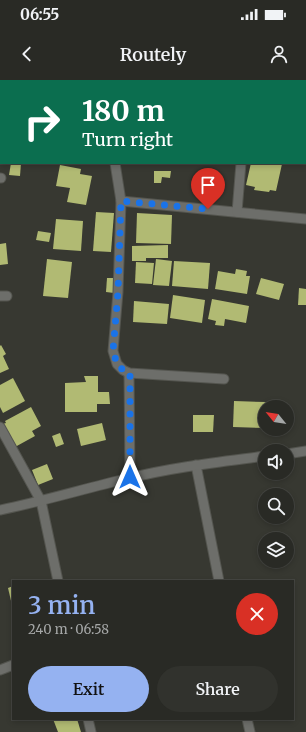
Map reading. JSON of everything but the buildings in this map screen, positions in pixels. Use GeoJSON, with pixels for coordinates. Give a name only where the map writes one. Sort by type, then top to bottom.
{"type":"FeatureCollection","features":[{"type":"Feature","properties":{"kind":"street"},"geometry":{"type":"LineString","coordinates":[[115,164],[121,201],[118,292],[113,351],[117,364],[123,370],[130,373],[224,379]]}},
{"type":"Feature","properties":{"kind":"street"},"geometry":{"type":"LineString","coordinates":[[237,212],[241,164]]}},
{"type":"Feature","properties":{"kind":"street"},"geometry":{"type":"LineString","coordinates":[[121,201],[306,219]]}},
{"type":"Feature","properties":{"kind":"street"},"geometry":{"type":"LineString","coordinates":[[130,373],[130,477]]}},
{"type":"Feature","properties":{"kind":"street"},"geometry":{"type":"LineString","coordinates":[[0,426],[41,501],[58,580]]}},
{"type":"Feature","properties":{"kind":"street"},"geometry":{"type":"LineString","coordinates":[[294,453],[306,451]]}},
{"type":"Feature","properties":{"kind":"street"},"geometry":{"type":"LineString","coordinates":[[0,510],[41,501],[130,477],[196,465],[258,457]]}},
{"type":"Feature","properties":{"kind":"street"},"geometry":{"type":"LineString","coordinates":[[196,465],[219,580]]}},
{"type":"Feature","properties":{"kind":"street"},"geometry":{"type":"LineString","coordinates":[[0,670],[12,665]]}},
{"type":"Feature","properties":{"kind":"street"},"geometry":{"type":"LineString","coordinates":[[88,720],[91,732]]}},
{"type":"Feature","properties":{"kind":"street"},"geometry":{"type":"LineString","coordinates":[[247,720],[250,732]]}},
{"type":"Feature","properties":{"kind":"route"},"geometry":{"type":"LineString","coordinates":[[130,477],[130,373],[123,370],[117,364],[113,351],[118,292],[121,201],[208,209]]}}]}
